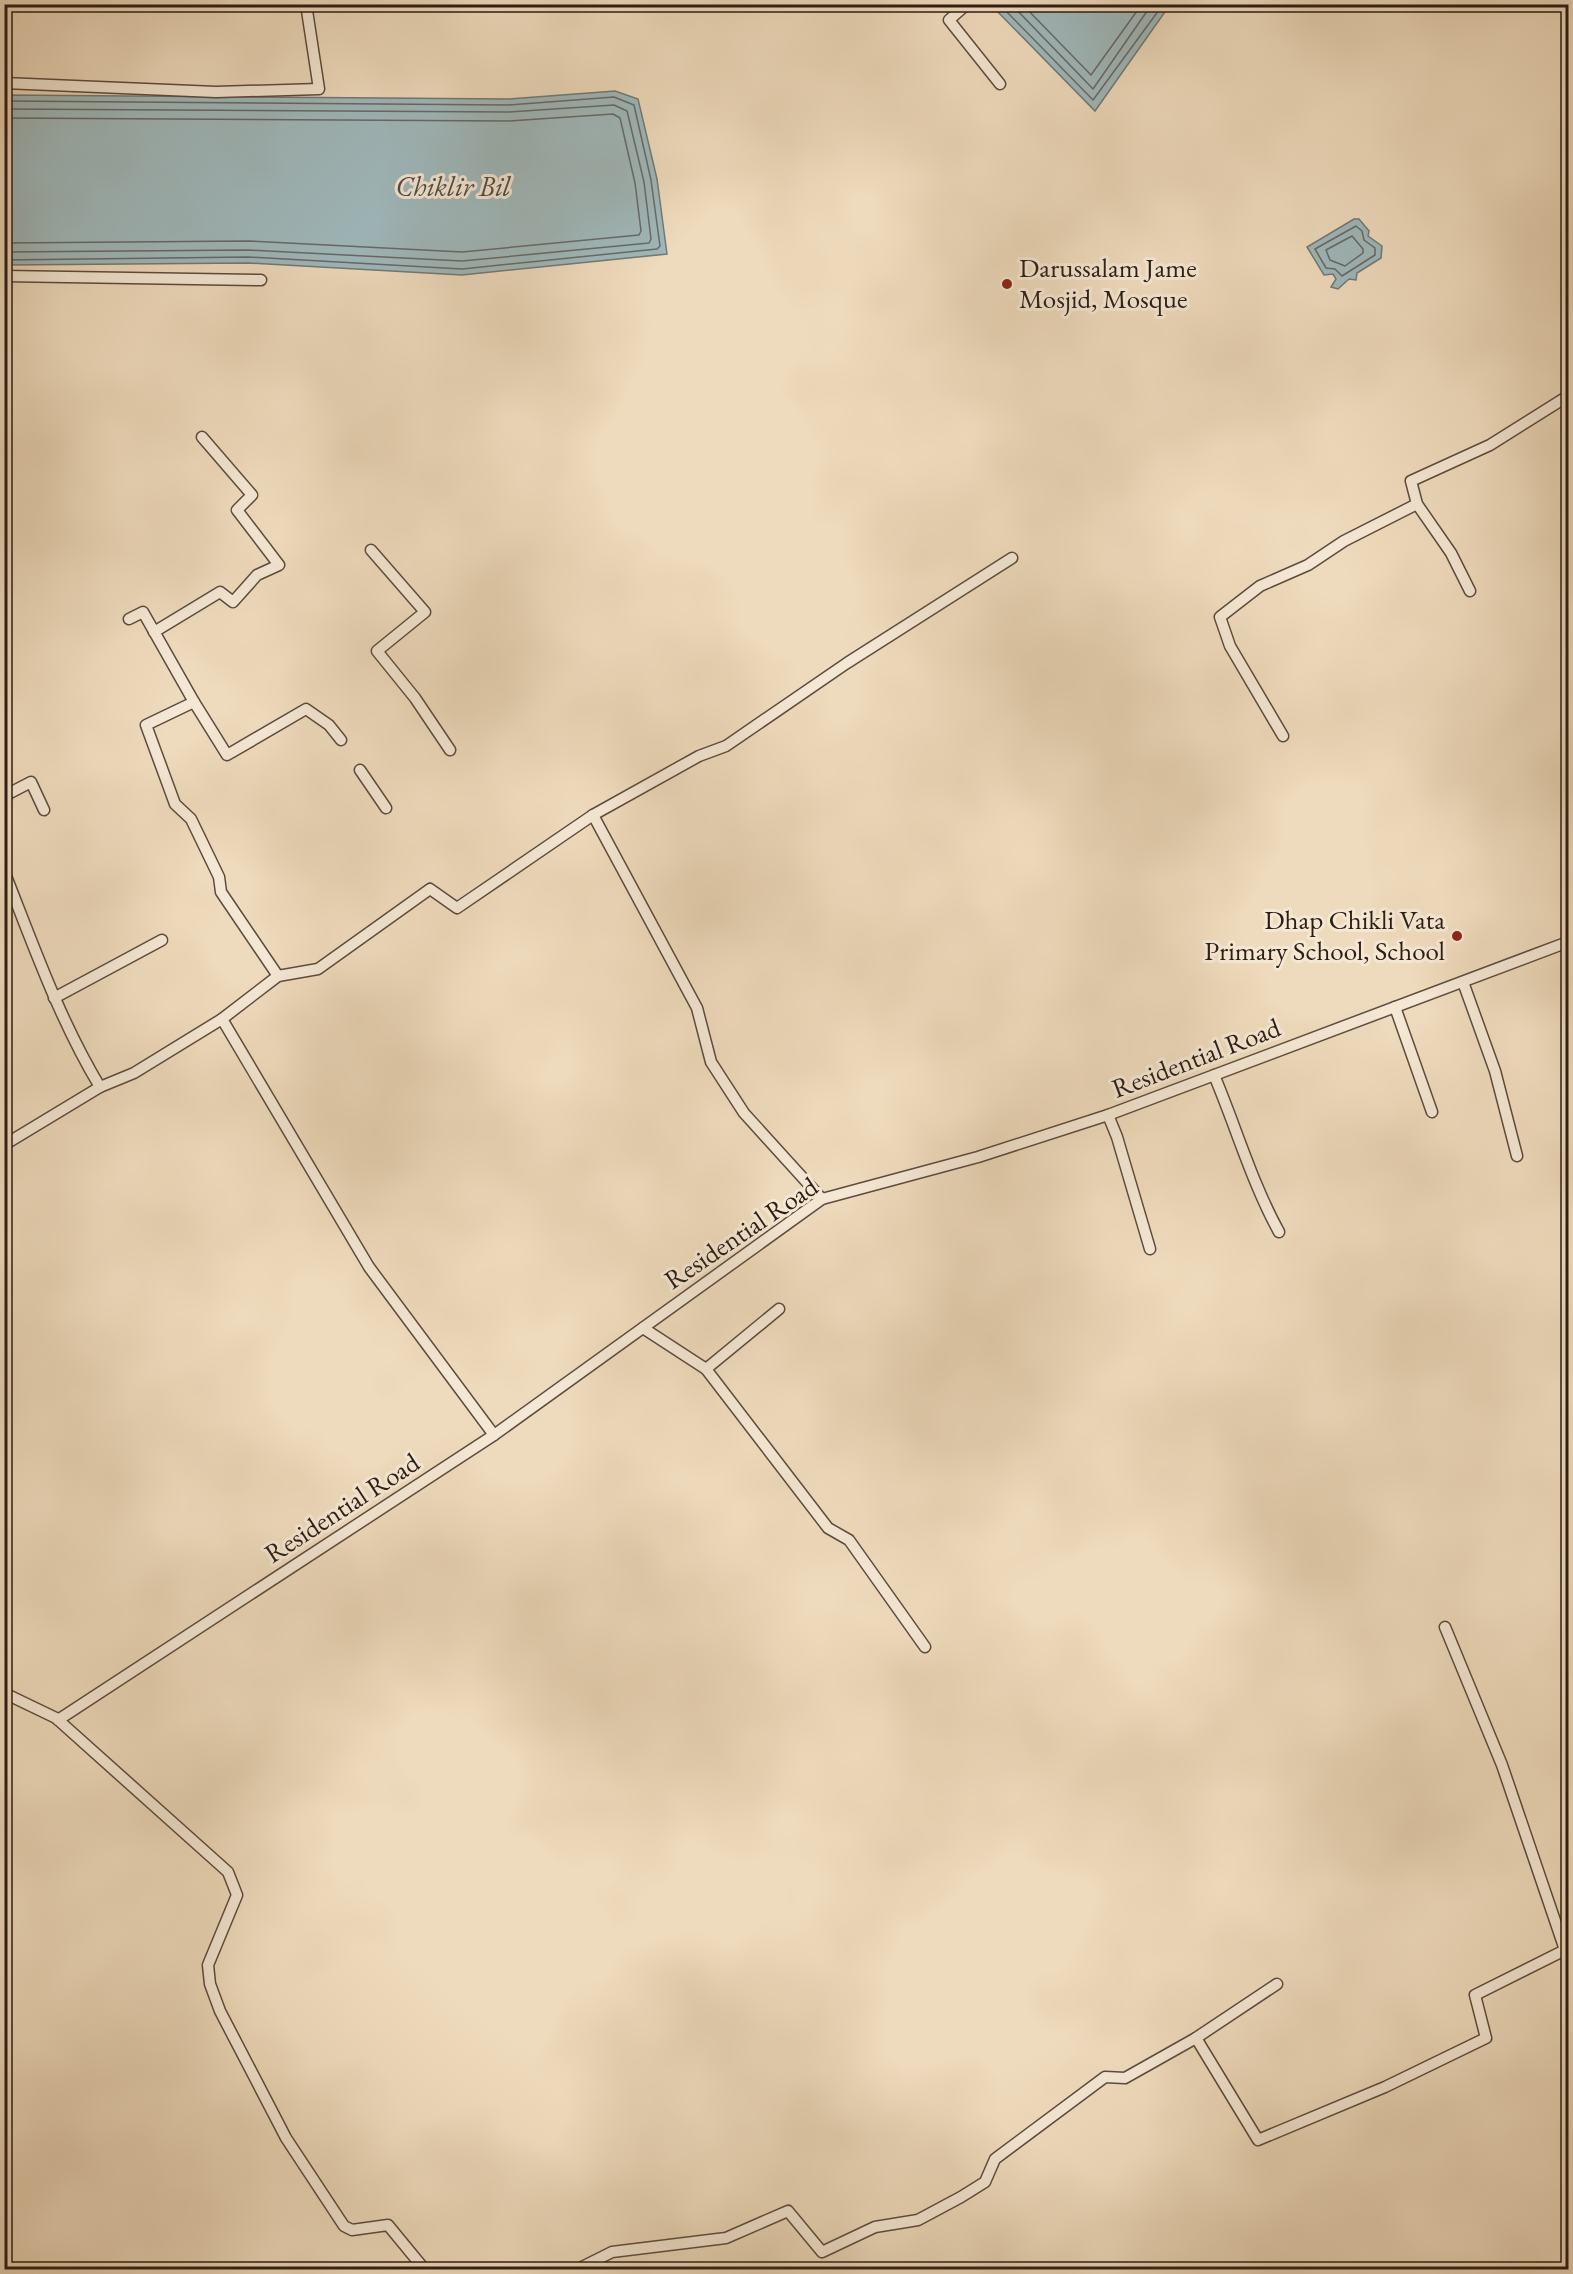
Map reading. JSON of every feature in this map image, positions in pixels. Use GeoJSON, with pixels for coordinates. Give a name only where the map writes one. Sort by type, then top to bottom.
{"type":"FeatureCollection","features":[{"type":"Feature","properties":{"kind":"street"},"geometry":{"type":"LineString","coordinates":[[4,83],[216,92],[319,89],[306,4]]}},
{"type":"Feature","properties":{"kind":"street"},"geometry":{"type":"LineString","coordinates":[[967,4],[949,20],[1000,84]]}},
{"type":"Feature","properties":{"kind":"street"},"geometry":{"type":"LineString","coordinates":[[4,276],[261,280]]}},
{"type":"Feature","properties":{"kind":"street"},"geometry":{"type":"LineString","coordinates":[[1470,591],[1451,553],[1417,504],[1411,481],[1490,445],[1569,396]]}},
{"type":"Feature","properties":{"kind":"street"},"geometry":{"type":"LineString","coordinates":[[154,632],[220,592],[233,602],[256,575],[279,565],[237,510],[252,495],[202,437]]}},
{"type":"Feature","properties":{"kind":"street"},"geometry":{"type":"LineString","coordinates":[[1283,736],[1230,646],[1220,617],[1260,586],[1308,565],[1344,542],[1417,504]]}},
{"type":"Feature","properties":{"kind":"street"},"geometry":{"type":"LineString","coordinates":[[371,550],[425,612],[377,651],[450,750]]}},
{"type":"Feature","properties":{"kind":"street"},"geometry":{"type":"LineString","coordinates":[[4,1145],[100,1087],[134,1073],[222,1019],[278,976],[318,969],[430,889],[457,908],[593,815],[699,756],[726,746],[856,657],[1012,558]]}},
{"type":"Feature","properties":{"kind":"street"},"geometry":{"type":"LineString","coordinates":[[129,619],[143,612],[227,755],[306,709],[329,725],[341,740]]}},
{"type":"Feature","properties":{"kind":"street"},"geometry":{"type":"LineString","coordinates":[[195,702],[146,725],[176,804],[191,819],[219,877],[221,892],[278,976]]}},
{"type":"Feature","properties":{"kind":"street"},"geometry":{"type":"LineString","coordinates":[[360,770],[386,808]]}},
{"type":"Feature","properties":{"kind":"street"},"geometry":{"type":"LineString","coordinates":[[4,796],[31,782],[44,810]]}},
{"type":"Feature","properties":{"kind":"street"},"geometry":{"type":"LineString","coordinates":[[593,815],[697,1008],[711,1062],[744,1113],[822,1199]]}},
{"type":"Feature","properties":{"kind":"street"},"geometry":{"type":"LineString","coordinates":[[4,871],[54,998],[81,1055],[100,1087]]}},
{"type":"Feature","properties":{"kind":"street"},"geometry":{"type":"LineString","coordinates":[[54,998],[162,940]]}},
{"type":"Feature","properties":{"kind":"street","name":"Residential Road"},"geometry":{"type":"LineString","coordinates":[[58,1720],[494,1435],[822,1199],[978,1157],[1107,1115],[1569,942]]}},
{"type":"Feature","properties":{"kind":"street"},"geometry":{"type":"LineString","coordinates":[[1463,982],[1495,1071],[1517,1156]]}},
{"type":"Feature","properties":{"kind":"street"},"geometry":{"type":"LineString","coordinates":[[1395,1007],[1432,1112]]}},
{"type":"Feature","properties":{"kind":"street"},"geometry":{"type":"LineString","coordinates":[[222,1019],[369,1267],[494,1435]]}},
{"type":"Feature","properties":{"kind":"street"},"geometry":{"type":"LineString","coordinates":[[1214,1075],[1239,1135],[1261,1199],[1279,1232]]}},
{"type":"Feature","properties":{"kind":"street"},"geometry":{"type":"LineString","coordinates":[[1107,1115],[1117,1137],[1150,1249]]}},
{"type":"Feature","properties":{"kind":"street"},"geometry":{"type":"LineString","coordinates":[[706,1369],[779,1309]]}},
{"type":"Feature","properties":{"kind":"street"},"geometry":{"type":"LineString","coordinates":[[643,1328],[706,1369],[828,1528],[849,1540],[925,1647]]}},
{"type":"Feature","properties":{"kind":"street"},"geometry":{"type":"LineString","coordinates":[[1196,2038],[1258,2140],[1385,2087],[1486,2038],[1475,1995],[1567,1952],[1502,1765],[1445,1627]]}},
{"type":"Feature","properties":{"kind":"street"},"geometry":{"type":"LineString","coordinates":[[4,1693],[58,1720],[228,1872],[237,1895],[208,1965],[210,1984],[220,2011],[286,2138],[344,2226],[352,2230],[388,2225],[425,2270]]}},
{"type":"Feature","properties":{"kind":"street"},"geometry":{"type":"LineString","coordinates":[[576,2270],[612,2252],[726,2238],[788,2211],[822,2252],[875,2227],[918,2220],[985,2182],[994,2159],[1105,2077],[1125,2078],[1196,2038],[1277,1984]]}},
{"type":"Feature","properties":{"kind":"water"},"geometry":{"type":"Polygon","coordinates":[[[1000,4],[1164,4],[1167,9],[1095,111],[995,9],[1000,4]]]}},
{"type":"Feature","properties":{"kind":"water","name":"Chiklir Bil"},"geometry":{"type":"Polygon","coordinates":[[[615,91],[638,99],[657,179],[667,254],[462,275],[248,263],[5,265],[4,95],[509,99],[615,91]]]}},
{"type":"Feature","properties":{"kind":"water"},"geometry":{"type":"Polygon","coordinates":[[[1354,219],[1359,219],[1369,231],[1368,236],[1382,246],[1381,258],[1357,273],[1356,280],[1349,279],[1338,289],[1331,287],[1336,279],[1333,274],[1324,275],[1307,247],[1354,219]]]}},
{"type":"Feature","properties":{"kind":"place","name":"Darussalam Jame Mosjid, Mosque"},"geometry":{"type":"Point","coordinates":[1007,284]}},
{"type":"Feature","properties":{"kind":"place","name":"Dhap Chikli Vata Primary School, School"},"geometry":{"type":"Point","coordinates":[1457,936]}}]}
